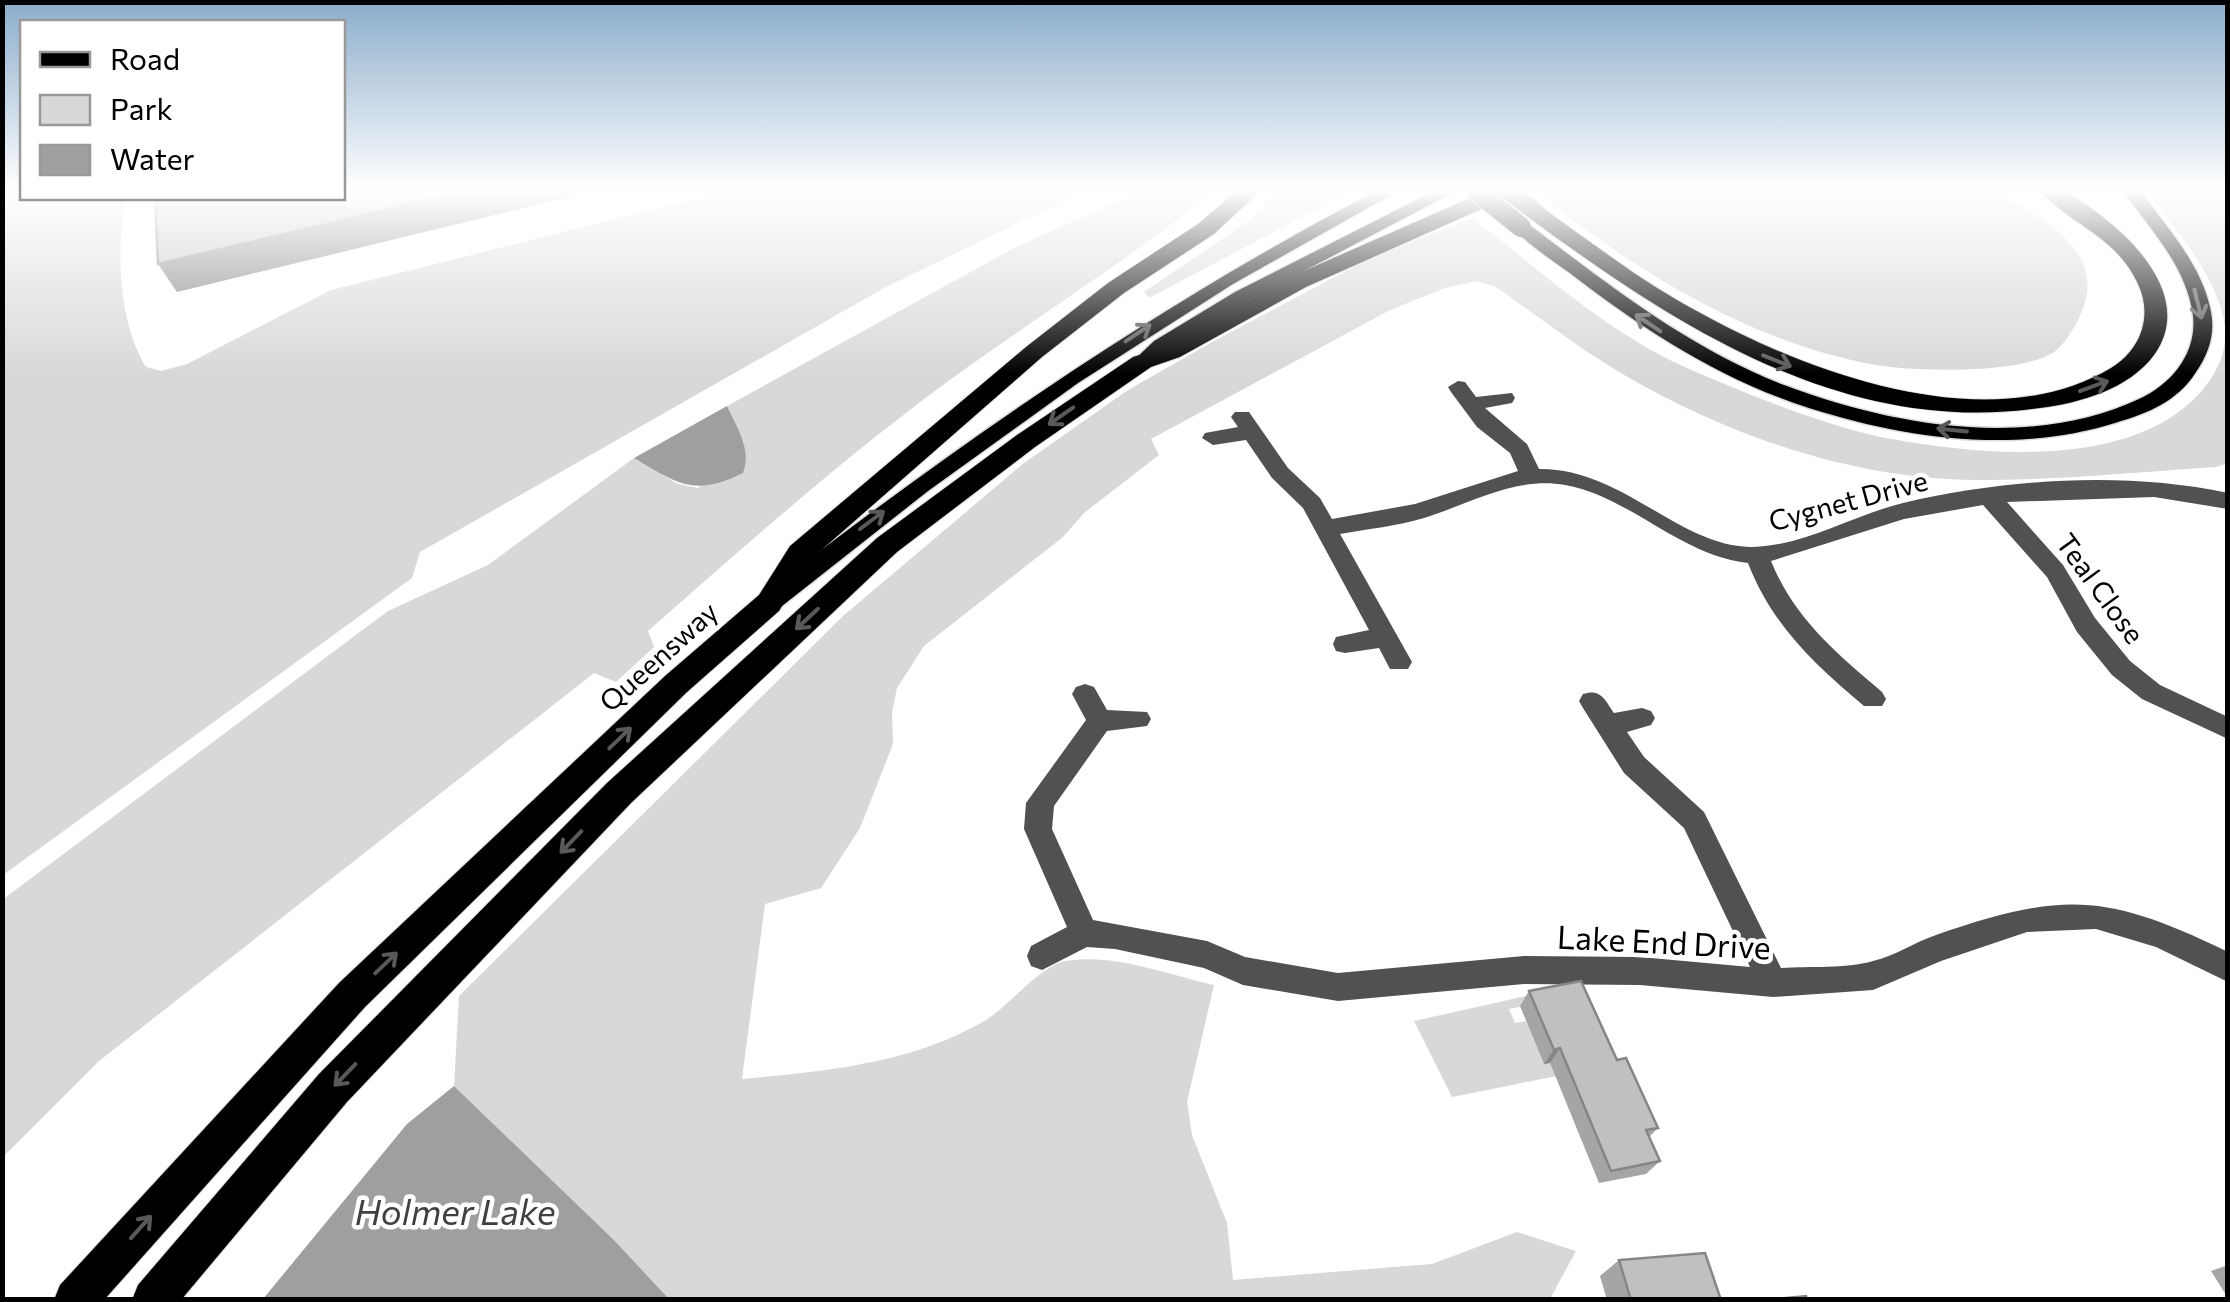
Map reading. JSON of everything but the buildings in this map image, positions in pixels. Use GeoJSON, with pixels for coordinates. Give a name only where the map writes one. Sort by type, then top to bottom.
{"type":"FeatureCollection","features":[{"type":"Feature","properties":{"kind":"highway"},"geometry":{"type":"LineString","coordinates":[[769,603],[800,554],[1034,352],[1170,252]]}},
{"type":"Feature","properties":{"kind":"highway"},"geometry":{"type":"LineString","coordinates":[[153,1300],[334,1088],[619,793],[886,545],[1052,422],[1142,362],[1172,352],[1298,282],[1362,252]]}},
{"type":"Feature","properties":{"kind":"highway"},"geometry":{"type":"LineString","coordinates":[[1591,252],[1656,298],[1726,340],[1790,367],[1848,386],[1918,400],[1992,406],[2052,399],[2104,384],[2144,357],[2158,327],[2153,292],[2127,252]]}},
{"type":"Feature","properties":{"kind":"highway","name":"Queensway"},"geometry":{"type":"LineString","coordinates":[[76,1300],[352,995],[676,684],[769,603]]}},
{"type":"Feature","properties":{"kind":"main road","name":"Queensway"},"geometry":{"type":"LineString","coordinates":[[769,603],[977,441],[1171,310],[1271,252]]}},
{"type":"Feature","properties":{"kind":"main road"},"geometry":{"type":"LineString","coordinates":[[1142,362],[1162,345],[1242,296],[1330,252]]}},
{"type":"Feature","properties":{"kind":"main road"},"geometry":{"type":"LineString","coordinates":[[1555,252],[1677,342],[1778,390],[1901,424],[1968,432],[2035,432],[2100,424],[2148,404],[2176,387],[2194,362],[2204,337],[2201,306],[2188,274],[2173,252]]}},
{"type":"Feature","properties":{"kind":"street"},"geometry":{"type":"LineString","coordinates":[[1505,398],[1464,395],[1484,422],[1519,449],[1532,478]]}},
{"type":"Feature","properties":{"kind":"street"},"geometry":{"type":"LineString","coordinates":[[1213,438],[1246,425],[1280,473],[1312,503],[1399,662]]}},
{"type":"Feature","properties":{"kind":"street","name":"Cygnet Drive"},"geometry":{"type":"LineString","coordinates":[[1327,528],[1419,511],[1478,488],[1563,477],[1598,488],[1713,546],[1756,554],[1781,552],[1901,512],[1990,497],[2155,489],[2228,501]]}},
{"type":"Feature","properties":{"kind":"street","name":"Teal Close"},"geometry":{"type":"LineString","coordinates":[[1990,497],[2056,571],[2086,625],[2120,668],[2151,692],[2228,729]]}},
{"type":"Feature","properties":{"kind":"street"},"geometry":{"type":"LineString","coordinates":[[1756,554],[1770,594],[1801,638],[1874,699]]}},
{"type":"Feature","properties":{"kind":"street"},"geometry":{"type":"LineString","coordinates":[[1345,644],[1385,637]]}},
{"type":"Feature","properties":{"kind":"street"},"geometry":{"type":"LineString","coordinates":[[1085,694],[1100,721]]}},
{"type":"Feature","properties":{"kind":"street"},"geometry":{"type":"LineString","coordinates":[[1592,700],[1634,765],[1694,820],[1773,983]]}},
{"type":"Feature","properties":{"kind":"street"},"geometry":{"type":"LineString","coordinates":[[1608,725],[1642,718]]}},
{"type":"Feature","properties":{"kind":"street"},"geometry":{"type":"LineString","coordinates":[[1100,721],[1138,719]]}},
{"type":"Feature","properties":{"kind":"street"},"geometry":{"type":"LineString","coordinates":[[1042,956],[1084,933],[1038,829],[1040,802],[1100,721]]}},
{"type":"Feature","properties":{"kind":"street","name":"Lake End Drive"},"geometry":{"type":"LineString","coordinates":[[1084,933],[1152,943],[1207,955],[1243,971],[1338,988],[1524,970],[1640,971],[1773,983],[1873,976],[2027,919],[2096,916],[2162,935],[2228,968]]}},
{"type":"Feature","properties":{"kind":"green space"},"geometry":{"type":"Polygon","coordinates":[[[3,252],[121,252],[130,329],[146,367],[161,371],[187,364],[331,290],[484,252],[959,252],[884,288],[420,552],[412,578],[3,875],[3,252]]]}},
{"type":"Feature","properties":{"kind":"green space"},"geometry":{"type":"Polygon","coordinates":[[[1007,252],[1134,252],[947,382],[870,441],[648,631],[654,647],[616,682],[594,673],[99,1061],[3,1157],[2,900],[388,611],[488,565],[634,458],[678,484],[698,488],[744,443],[727,406],[1007,252]]]}},
{"type":"Feature","properties":{"kind":"green space"},"geometry":{"type":"Polygon","coordinates":[[[1203,252],[1236,252],[1149,298],[1144,292],[1203,252]]]}},
{"type":"Feature","properties":{"kind":"green space"},"geometry":{"type":"Polygon","coordinates":[[[1385,252],[1515,252],[1607,323],[1696,372],[1859,432],[2003,452],[2091,446],[2132,436],[2168,419],[2198,395],[2219,364],[2225,328],[2215,291],[2193,252],[2227,252],[2228,463],[2216,467],[2040,479],[1981,480],[1889,473],[1843,464],[1752,436],[1666,398],[1593,355],[1494,286],[1476,281],[1445,288],[1390,310],[1151,439],[1159,455],[1084,513],[1063,537],[924,646],[897,688],[892,712],[893,744],[860,828],[821,888],[765,904],[742,1079],[867,1063],[928,1047],[986,1020],[1045,970],[1065,961],[1102,960],[1159,970],[1214,985],[1187,1102],[1192,1135],[1227,1223],[1233,1280],[1432,1264],[1517,1232],[1576,1251],[1550,1299],[669,1299],[614,1240],[454,1086],[459,996],[843,616],[1024,463],[1128,390],[1374,256],[1385,252]]]}},
{"type":"Feature","properties":{"kind":"green space"},"geometry":{"type":"Polygon","coordinates":[[[1618,252],[2077,252],[2086,274],[2087,295],[2064,343],[2035,361],[1989,368],[1911,369],[1870,364],[1778,338],[1651,274],[1618,252]]]}},
{"type":"Feature","properties":{"kind":"green space"},"geometry":{"type":"Polygon","coordinates":[[[1566,987],[1570,997],[1509,1009],[1515,1023],[1526,1021],[1544,1064],[1565,1060],[1572,1073],[1452,1097],[1414,1021],[1566,987]]]}},
{"type":"Feature","properties":{"kind":"water"},"geometry":{"type":"Polygon","coordinates":[[[727,406],[745,447],[743,473],[699,486],[663,475],[634,458],[727,406]]]}},
{"type":"Feature","properties":{"kind":"water","name":"Holmer Lake"},"geometry":{"type":"Polygon","coordinates":[[[454,1086],[614,1240],[669,1299],[263,1299],[407,1124],[454,1086]]]}}]}
